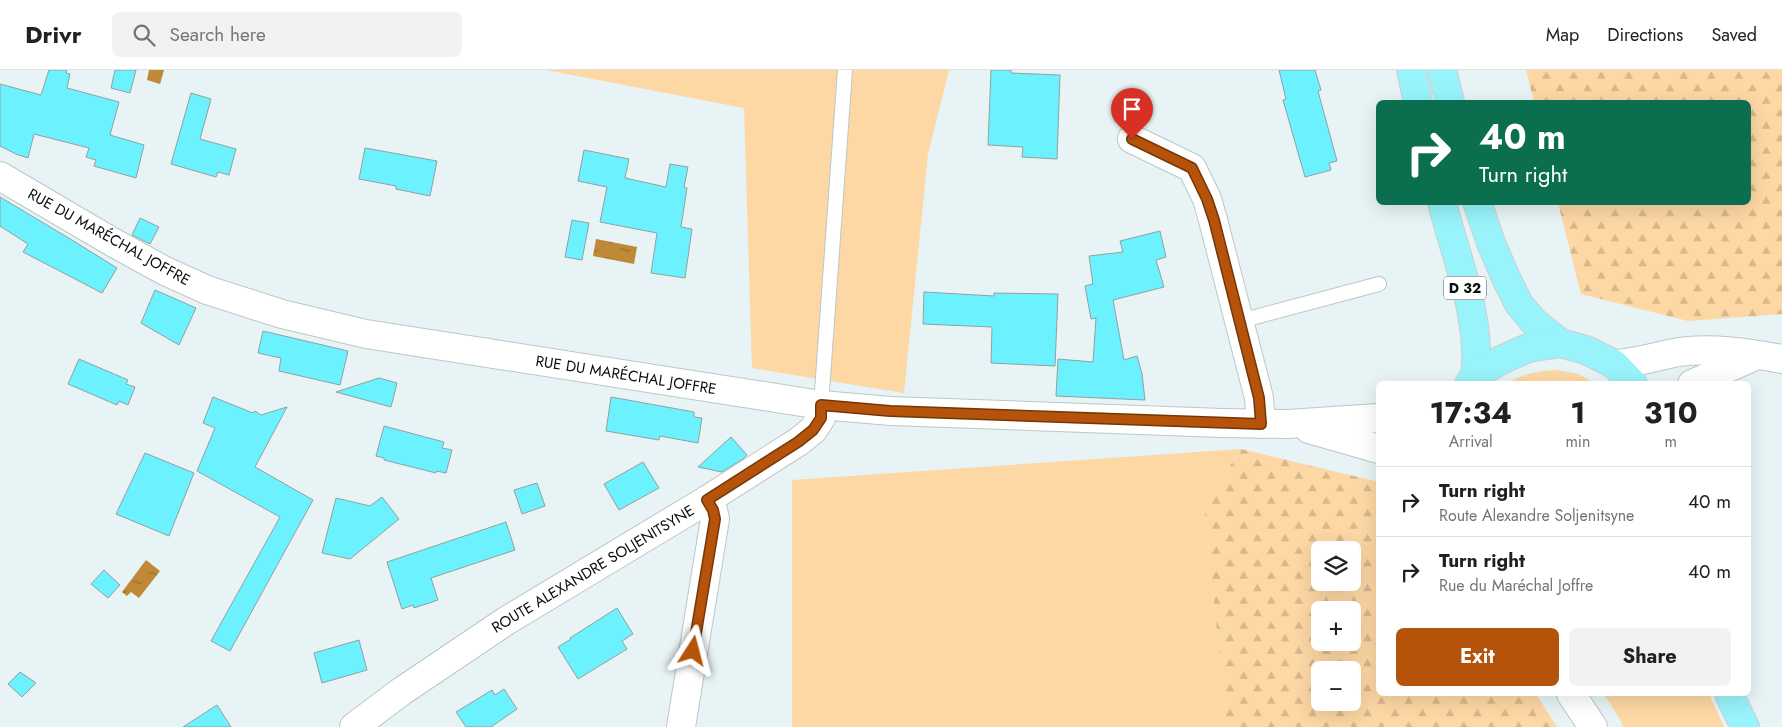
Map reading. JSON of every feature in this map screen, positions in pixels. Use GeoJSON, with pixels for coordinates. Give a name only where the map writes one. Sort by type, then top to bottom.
{"type":"FeatureCollection","features":[{"type":"Feature","properties":{"kind":"main road"},"geometry":{"type":"LineString","coordinates":[[1411,70],[1418,100]]}},
{"type":"Feature","properties":{"kind":"main road"},"geometry":{"type":"LineString","coordinates":[[1442,70],[1450,100]]}},
{"type":"Feature","properties":{"kind":"main road","name":"D 32"},"geometry":{"type":"LineString","coordinates":[[1443,205],[1472,318],[1477,356],[1472,380]]}},
{"type":"Feature","properties":{"kind":"main road","name":"D 32"},"geometry":{"type":"LineString","coordinates":[[1478,205],[1491,243],[1519,304],[1534,322],[1560,343]]}},
{"type":"Feature","properties":{"kind":"main road"},"geometry":{"type":"LineString","coordinates":[[1472,380],[1499,360],[1528,348],[1560,343],[1586,350],[1614,364],[1630,381]]}},
{"type":"Feature","properties":{"kind":"main road"},"geometry":{"type":"LineString","coordinates":[[1730,696],[1745,727]]}},
{"type":"Feature","properties":{"kind":"street"},"geometry":{"type":"LineString","coordinates":[[1132,139],[1192,168],[1209,206],[1240,321],[1259,398],[1261,424]]}},
{"type":"Feature","properties":{"kind":"street","name":"RUE DU MARÉCHAL JOFFRE"},"geometry":{"type":"LineString","coordinates":[[0,176],[114,243],[165,271],[207,290],[282,314],[375,335],[821,405],[890,411],[1261,424],[1376,418]]}},
{"type":"Feature","properties":{"kind":"street"},"geometry":{"type":"LineString","coordinates":[[1614,364],[1645,361],[1678,352],[1702,350],[1770,357]]}},
{"type":"Feature","properties":{"kind":"street"},"geometry":{"type":"LineString","coordinates":[[1701,381],[1770,357]]}},
{"type":"Feature","properties":{"kind":"street","name":"ROUTE ALEXANDRE SOLJENITSYNE"},"geometry":{"type":"LineString","coordinates":[[354,727],[402,691],[506,621],[707,500],[798,442],[813,430],[821,418],[821,405]]}},
{"type":"Feature","properties":{"kind":"street","name":"RUE DU MARÉCHAL JOFFRE"},"geometry":{"type":"LineString","coordinates":[[1288,424],[1376,448]]}},
{"type":"Feature","properties":{"kind":"street"},"geometry":{"type":"LineString","coordinates":[[681,727],[715,519],[713,510],[707,500]]}},
{"type":"Feature","properties":{"kind":"street"},"geometry":{"type":"LineString","coordinates":[[1572,696],[1593,727]]}},
{"type":"Feature","properties":{"kind":"lane"},"geometry":{"type":"LineString","coordinates":[[821,405],[845,70]]}},
{"type":"Feature","properties":{"kind":"lane"},"geometry":{"type":"LineString","coordinates":[[1240,321],[1379,284]]}},
{"type":"Feature","properties":{"kind":"green space"},"geometry":{"type":"Polygon","coordinates":[[[546,70],[949,70],[928,154],[904,393],[752,368],[744,108],[546,70]]]}},
{"type":"Feature","properties":{"kind":"green space"},"geometry":{"type":"Polygon","coordinates":[[[1526,70],[1782,70],[1782,314],[1688,321],[1581,294],[1559,205],[1751,205],[1751,100],[1534,100],[1526,70]]]}},
{"type":"Feature","properties":{"kind":"green space"},"geometry":{"type":"Polygon","coordinates":[[[1557,370],[1578,374],[1591,381],[1512,381],[1531,373],[1557,370]]]}},
{"type":"Feature","properties":{"kind":"green space"},"geometry":{"type":"Polygon","coordinates":[[[1241,449],[1204,506],[1227,727],[792,727],[792,480],[1241,449]]]}},
{"type":"Feature","properties":{"kind":"green space"},"geometry":{"type":"Polygon","coordinates":[[[1241,449],[1376,481],[1376,696],[1537,696],[1557,727],[1227,727],[1204,506],[1241,449]]]}},
{"type":"Feature","properties":{"kind":"green space"},"geometry":{"type":"Polygon","coordinates":[[[1605,696],[1710,696],[1724,727],[1623,727],[1605,696]]]}},
{"type":"Feature","properties":{"kind":"water"},"geometry":{"type":"Polygon","coordinates":[[[149,70],[164,70],[160,84],[147,80],[149,70]]]}},
{"type":"Feature","properties":{"kind":"water"},"geometry":{"type":"Polygon","coordinates":[[[596,239],[637,247],[634,264],[593,256],[596,239]]]}},
{"type":"Feature","properties":{"kind":"water"},"geometry":{"type":"Polygon","coordinates":[[[146,560],[160,571],[139,598],[131,592],[127,596],[122,592],[146,560]]]}},
{"type":"Feature","properties":{"kind":"building"},"geometry":{"type":"Polygon","coordinates":[[[49,70],[67,70],[66,73],[70,74],[67,88],[119,102],[110,135],[144,145],[136,178],[94,166],[96,160],[86,157],[89,148],[34,134],[28,158],[0,146],[0,84],[41,95],[49,70]]]}},
{"type":"Feature","properties":{"kind":"building"},"geometry":{"type":"Polygon","coordinates":[[[115,70],[136,70],[130,93],[111,88],[115,70]]]}},
{"type":"Feature","properties":{"kind":"building"},"geometry":{"type":"Polygon","coordinates":[[[991,70],[1011,70],[1011,73],[1060,75],[1057,159],[1022,157],[1023,147],[988,145],[991,70]]]}},
{"type":"Feature","properties":{"kind":"building"},"geometry":{"type":"Polygon","coordinates":[[[1279,70],[1315,70],[1321,90],[1318,91],[1337,161],[1329,163],[1331,170],[1305,177],[1283,100],[1286,99],[1279,70]]]}},
{"type":"Feature","properties":{"kind":"building"},"geometry":{"type":"Polygon","coordinates":[[[191,93],[211,99],[200,139],[236,149],[229,175],[218,172],[216,177],[171,164],[191,93]]]}},
{"type":"Feature","properties":{"kind":"building"},"geometry":{"type":"Polygon","coordinates":[[[365,148],[437,161],[430,196],[396,189],[396,186],[359,179],[365,148]]]}},
{"type":"Feature","properties":{"kind":"building"},"geometry":{"type":"Polygon","coordinates":[[[584,150],[629,159],[625,178],[666,187],[670,164],[688,167],[684,187],[687,188],[681,227],[692,229],[685,278],[651,273],[657,233],[600,222],[607,187],[578,181],[584,150]]]}},
{"type":"Feature","properties":{"kind":"building"},"geometry":{"type":"Polygon","coordinates":[[[0,197],[117,268],[102,293],[23,252],[28,244],[0,226],[0,197]]]}},
{"type":"Feature","properties":{"kind":"building"},"geometry":{"type":"Polygon","coordinates":[[[140,218],[159,227],[150,244],[132,235],[140,218]]]}},
{"type":"Feature","properties":{"kind":"building"},"geometry":{"type":"Polygon","coordinates":[[[572,220],[589,223],[582,260],[565,257],[572,220]]]}},
{"type":"Feature","properties":{"kind":"building"},"geometry":{"type":"Polygon","coordinates":[[[1160,231],[1166,257],[1156,260],[1164,287],[1113,300],[1124,360],[1137,356],[1142,374],[1145,400],[1056,396],[1058,359],[1093,362],[1096,318],[1091,319],[1085,286],[1093,284],[1089,256],[1123,252],[1120,241],[1160,231]]]}},
{"type":"Feature","properties":{"kind":"building"},"geometry":{"type":"Polygon","coordinates":[[[155,290],[196,308],[179,345],[141,323],[155,290]]]}},
{"type":"Feature","properties":{"kind":"building"},"geometry":{"type":"Polygon","coordinates":[[[924,292],[994,296],[994,293],[1058,294],[1055,366],[991,363],[992,327],[923,324],[924,292]]]}},
{"type":"Feature","properties":{"kind":"building"},"geometry":{"type":"Polygon","coordinates":[[[263,331],[348,351],[340,385],[279,371],[281,358],[258,353],[263,331]]]}},
{"type":"Feature","properties":{"kind":"building"},"geometry":{"type":"Polygon","coordinates":[[[79,359],[128,380],[126,384],[135,387],[128,405],[119,401],[117,405],[68,384],[79,359]]]}},
{"type":"Feature","properties":{"kind":"building"},"geometry":{"type":"Polygon","coordinates":[[[379,378],[397,383],[391,407],[336,392],[379,378]]]}},
{"type":"Feature","properties":{"kind":"building"},"geometry":{"type":"Polygon","coordinates":[[[213,397],[253,413],[255,411],[261,415],[287,407],[255,467],[313,500],[230,651],[211,641],[280,517],[197,471],[215,428],[203,423],[213,397]]]}},
{"type":"Feature","properties":{"kind":"building"},"geometry":{"type":"Polygon","coordinates":[[[611,397],[694,412],[694,417],[702,418],[698,443],[660,436],[659,440],[606,431],[611,397]]]}},
{"type":"Feature","properties":{"kind":"building"},"geometry":{"type":"Polygon","coordinates":[[[384,426],[444,442],[442,448],[452,450],[446,473],[436,471],[436,473],[384,460],[384,458],[376,456],[384,426]]]}},
{"type":"Feature","properties":{"kind":"building"},"geometry":{"type":"Polygon","coordinates":[[[731,437],[747,455],[743,459],[722,472],[698,467],[731,437]]]}},
{"type":"Feature","properties":{"kind":"building"},"geometry":{"type":"Polygon","coordinates":[[[145,453],[194,473],[169,536],[116,514],[145,453]]]}},
{"type":"Feature","properties":{"kind":"building"},"geometry":{"type":"Polygon","coordinates":[[[643,462],[659,488],[619,510],[604,484],[643,462]]]}},
{"type":"Feature","properties":{"kind":"building"},"geometry":{"type":"Polygon","coordinates":[[[537,483],[545,506],[522,514],[514,490],[537,483]]]}},
{"type":"Feature","properties":{"kind":"building"},"geometry":{"type":"Polygon","coordinates":[[[382,497],[399,519],[350,559],[322,553],[336,498],[370,506],[382,497]]]}},
{"type":"Feature","properties":{"kind":"building"},"geometry":{"type":"Polygon","coordinates":[[[506,522],[515,550],[431,578],[438,600],[414,608],[413,605],[402,609],[387,562],[506,522]]]}},
{"type":"Feature","properties":{"kind":"building"},"geometry":{"type":"Polygon","coordinates":[[[104,570],[120,585],[108,598],[91,584],[104,570]]]}},
{"type":"Feature","properties":{"kind":"building"},"geometry":{"type":"Polygon","coordinates":[[[617,608],[633,634],[622,641],[627,649],[578,679],[558,647],[617,608]]]}},
{"type":"Feature","properties":{"kind":"building"},"geometry":{"type":"Polygon","coordinates":[[[359,640],[367,670],[322,683],[314,653],[359,640]]]}},
{"type":"Feature","properties":{"kind":"building"},"geometry":{"type":"Polygon","coordinates":[[[20,672],[36,683],[22,697],[8,684],[20,672]]]}},
{"type":"Feature","properties":{"kind":"building"},"geometry":{"type":"Polygon","coordinates":[[[504,689],[517,709],[491,727],[466,727],[456,712],[492,690],[495,695],[504,689]]]}},
{"type":"Feature","properties":{"kind":"building"},"geometry":{"type":"Polygon","coordinates":[[[217,705],[231,727],[183,727],[217,705]]]}},
{"type":"Feature","properties":{"kind":"route"},"geometry":{"type":"LineString","coordinates":[[693,651],[715,519],[713,510],[707,500],[798,442],[813,430],[821,418],[821,405],[890,411],[1261,424],[1259,398],[1207,199],[1192,168],[1132,139]]}}]}
